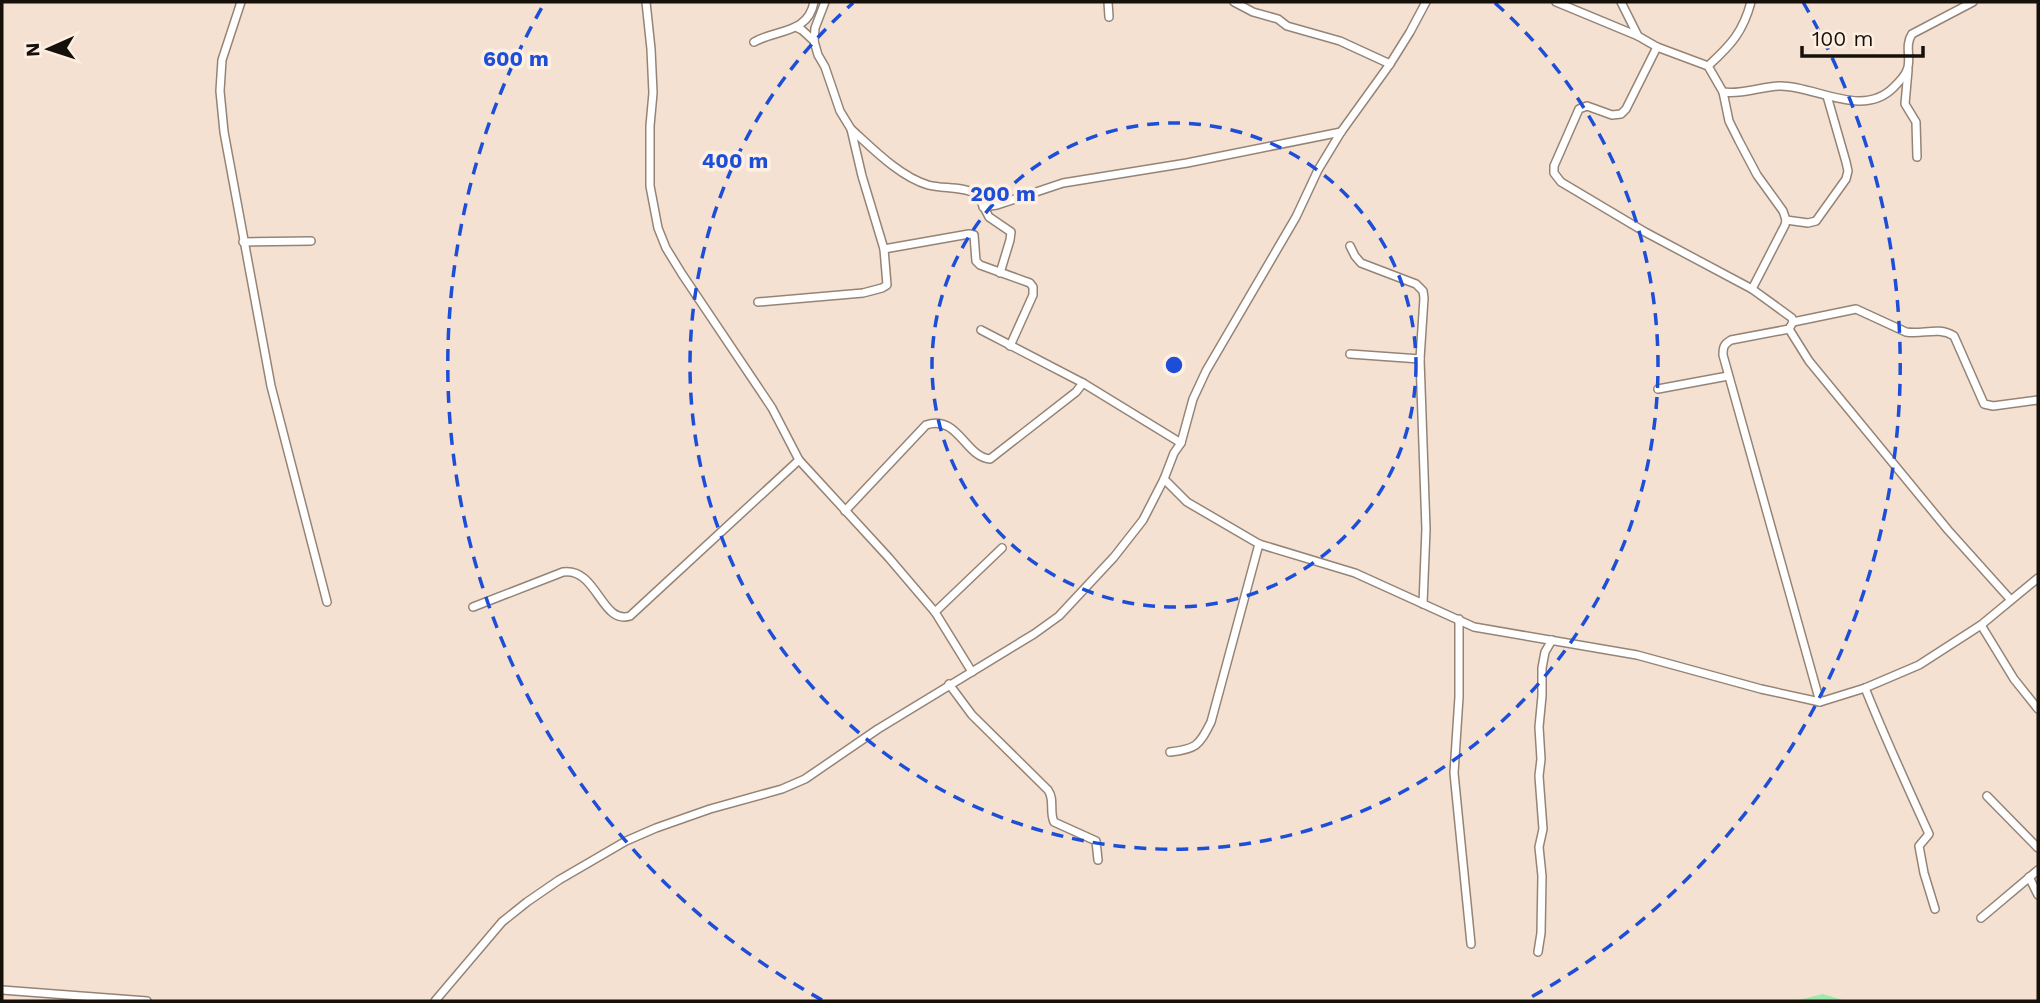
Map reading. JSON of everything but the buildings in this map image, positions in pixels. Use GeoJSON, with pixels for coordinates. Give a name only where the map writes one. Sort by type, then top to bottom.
{"type":"FeatureCollection","features":[{"type":"Feature","properties":{"kind":"street"},"geometry":{"type":"LineString","coordinates":[[241,2],[222,60],[220,91],[224,132],[271,386],[327,602]]}},
{"type":"Feature","properties":{"kind":"street"},"geometry":{"type":"LineString","coordinates":[[646,2],[653,93],[650,186],[658,228],[666,248],[772,408],[799,460],[889,558],[934,612],[972,671]]}},
{"type":"Feature","properties":{"kind":"street"},"geometry":{"type":"LineString","coordinates":[[754,42],[766,35],[796,27],[809,18],[814,2]]}},
{"type":"Feature","properties":{"kind":"street"},"geometry":{"type":"LineString","coordinates":[[825,2],[815,28],[814,41],[840,111],[851,129],[883,158],[916,180],[972,192],[979,196],[989,217],[1011,232],[1000,273]]}},
{"type":"Feature","properties":{"kind":"street"},"geometry":{"type":"LineString","coordinates":[[1108,2],[1109,17]]}},
{"type":"Feature","properties":{"kind":"street"},"geometry":{"type":"LineString","coordinates":[[1234,2],[1253,12],[1278,19],[1287,26],[1340,41],[1390,64]]}},
{"type":"Feature","properties":{"kind":"street"},"geometry":{"type":"LineString","coordinates":[[436,1001],[502,922],[559,880],[626,841],[656,828],[806,779],[878,729],[1034,634],[1059,615],[1130,538],[1143,520],[1181,443],[1193,399],[1206,371],[1296,216],[1318,170],[1341,132],[1390,64],[1426,2]]}},
{"type":"Feature","properties":{"kind":"street"},"geometry":{"type":"LineString","coordinates":[[1556,2],[1638,36],[1657,47],[1708,66],[1723,92],[1729,121],[1739,141],[1786,220],[1752,289]]}},
{"type":"Feature","properties":{"kind":"street"},"geometry":{"type":"LineString","coordinates":[[1621,2],[1638,36]]}},
{"type":"Feature","properties":{"kind":"street"},"geometry":{"type":"LineString","coordinates":[[1708,66],[1741,31],[1751,2]]}},
{"type":"Feature","properties":{"kind":"street"},"geometry":{"type":"LineString","coordinates":[[1917,157],[1916,122],[1905,104],[1908,42],[1912,34],[1973,2]]}},
{"type":"Feature","properties":{"kind":"street"},"geometry":{"type":"LineString","coordinates":[[796,27],[814,41]]}},
{"type":"Feature","properties":{"kind":"street"},"geometry":{"type":"LineString","coordinates":[[1657,47],[1621,114],[1612,115],[1587,106],[1579,109],[1554,166],[1554,173],[1562,182],[1645,232],[1752,289],[1790,315],[1791,325],[1809,362],[1948,530],[2010,600]]}},
{"type":"Feature","properties":{"kind":"street"},"geometry":{"type":"LineString","coordinates":[[1723,92],[1782,86],[1852,100],[1876,98],[1887,94],[1896,86],[1908,69]]}},
{"type":"Feature","properties":{"kind":"street"},"geometry":{"type":"LineString","coordinates":[[1786,220],[1808,223],[1816,221],[1846,179],[1846,162],[1827,96]]}},
{"type":"Feature","properties":{"kind":"street"},"geometry":{"type":"LineString","coordinates":[[758,302],[863,292],[887,285],[884,249],[851,129]]}},
{"type":"Feature","properties":{"kind":"street"},"geometry":{"type":"LineString","coordinates":[[983,207],[997,205],[1063,183],[1187,163],[1341,132]]}},
{"type":"Feature","properties":{"kind":"street"},"geometry":{"type":"LineString","coordinates":[[884,249],[969,233],[974,235],[976,261],[984,268],[1030,283],[1035,291],[1010,346]]}},
{"type":"Feature","properties":{"kind":"street"},"geometry":{"type":"LineString","coordinates":[[243,242],[311,241]]}},
{"type":"Feature","properties":{"kind":"street"},"geometry":{"type":"LineString","coordinates":[[1350,246],[1361,263],[1416,284],[1423,291],[1420,359],[1426,530],[1423,604]]}},
{"type":"Feature","properties":{"kind":"street"},"geometry":{"type":"LineString","coordinates":[[1820,702],[1728,376],[1723,355],[1726,343],[1856,309],[1906,332],[1914,334],[1940,330],[1954,336],[1984,404],[1993,406],[2038,400]]}},
{"type":"Feature","properties":{"kind":"street"},"geometry":{"type":"LineString","coordinates":[[981,330],[1083,383],[1181,443]]}},
{"type":"Feature","properties":{"kind":"street"},"geometry":{"type":"LineString","coordinates":[[1350,355],[1420,359]]}},
{"type":"Feature","properties":{"kind":"street"},"geometry":{"type":"LineString","coordinates":[[1658,388],[1728,376]]}},
{"type":"Feature","properties":{"kind":"street"},"geometry":{"type":"LineString","coordinates":[[845,511],[926,425],[941,422],[982,457],[990,459],[1076,392],[1083,383]]}},
{"type":"Feature","properties":{"kind":"street"},"geometry":{"type":"LineString","coordinates":[[473,607],[563,572],[572,571],[582,575],[615,615],[624,618],[630,616],[799,460]]}},
{"type":"Feature","properties":{"kind":"street"},"geometry":{"type":"LineString","coordinates":[[1164,480],[1188,502],[1259,544],[1334,565],[1474,627],[1637,654],[1761,689],[1820,702],[1865,688],[1919,665],[1981,625],[2038,578]]}},
{"type":"Feature","properties":{"kind":"street"},"geometry":{"type":"LineString","coordinates":[[1170,752],[1195,746],[1211,722],[1259,544]]}},
{"type":"Feature","properties":{"kind":"street"},"geometry":{"type":"LineString","coordinates":[[934,612],[1002,548]]}},
{"type":"Feature","properties":{"kind":"street"},"geometry":{"type":"LineString","coordinates":[[1459,619],[1459,697],[1454,773],[1471,944]]}},
{"type":"Feature","properties":{"kind":"street"},"geometry":{"type":"LineString","coordinates":[[1981,625],[2014,679],[2038,709]]}},
{"type":"Feature","properties":{"kind":"street"},"geometry":{"type":"LineString","coordinates":[[1538,952],[1542,876],[1539,847],[1543,829],[1538,776],[1541,759],[1539,727],[1542,668],[1545,652],[1552,640]]}},
{"type":"Feature","properties":{"kind":"street"},"geometry":{"type":"LineString","coordinates":[[949,684],[972,715],[1048,790],[1052,799],[1054,822],[1096,841],[1098,860]]}},
{"type":"Feature","properties":{"kind":"street"},"geometry":{"type":"LineString","coordinates":[[1865,688],[1891,753],[1929,834],[1919,846],[1935,909]]}},
{"type":"Feature","properties":{"kind":"street"},"geometry":{"type":"LineString","coordinates":[[1987,796],[2038,848]]}},
{"type":"Feature","properties":{"kind":"street"},"geometry":{"type":"LineString","coordinates":[[1980,918],[2038,870]]}},
{"type":"Feature","properties":{"kind":"street"},"geometry":{"type":"LineString","coordinates":[[2029,877],[2038,895]]}},
{"type":"Feature","properties":{"kind":"street"},"geometry":{"type":"LineString","coordinates":[[2,990],[148,1001]]}},
{"type":"Feature","properties":{"kind":"green space"},"geometry":{"type":"Polygon","coordinates":[[[1823,994],[1846,1001],[1794,1001],[1823,994]]]}}]}
